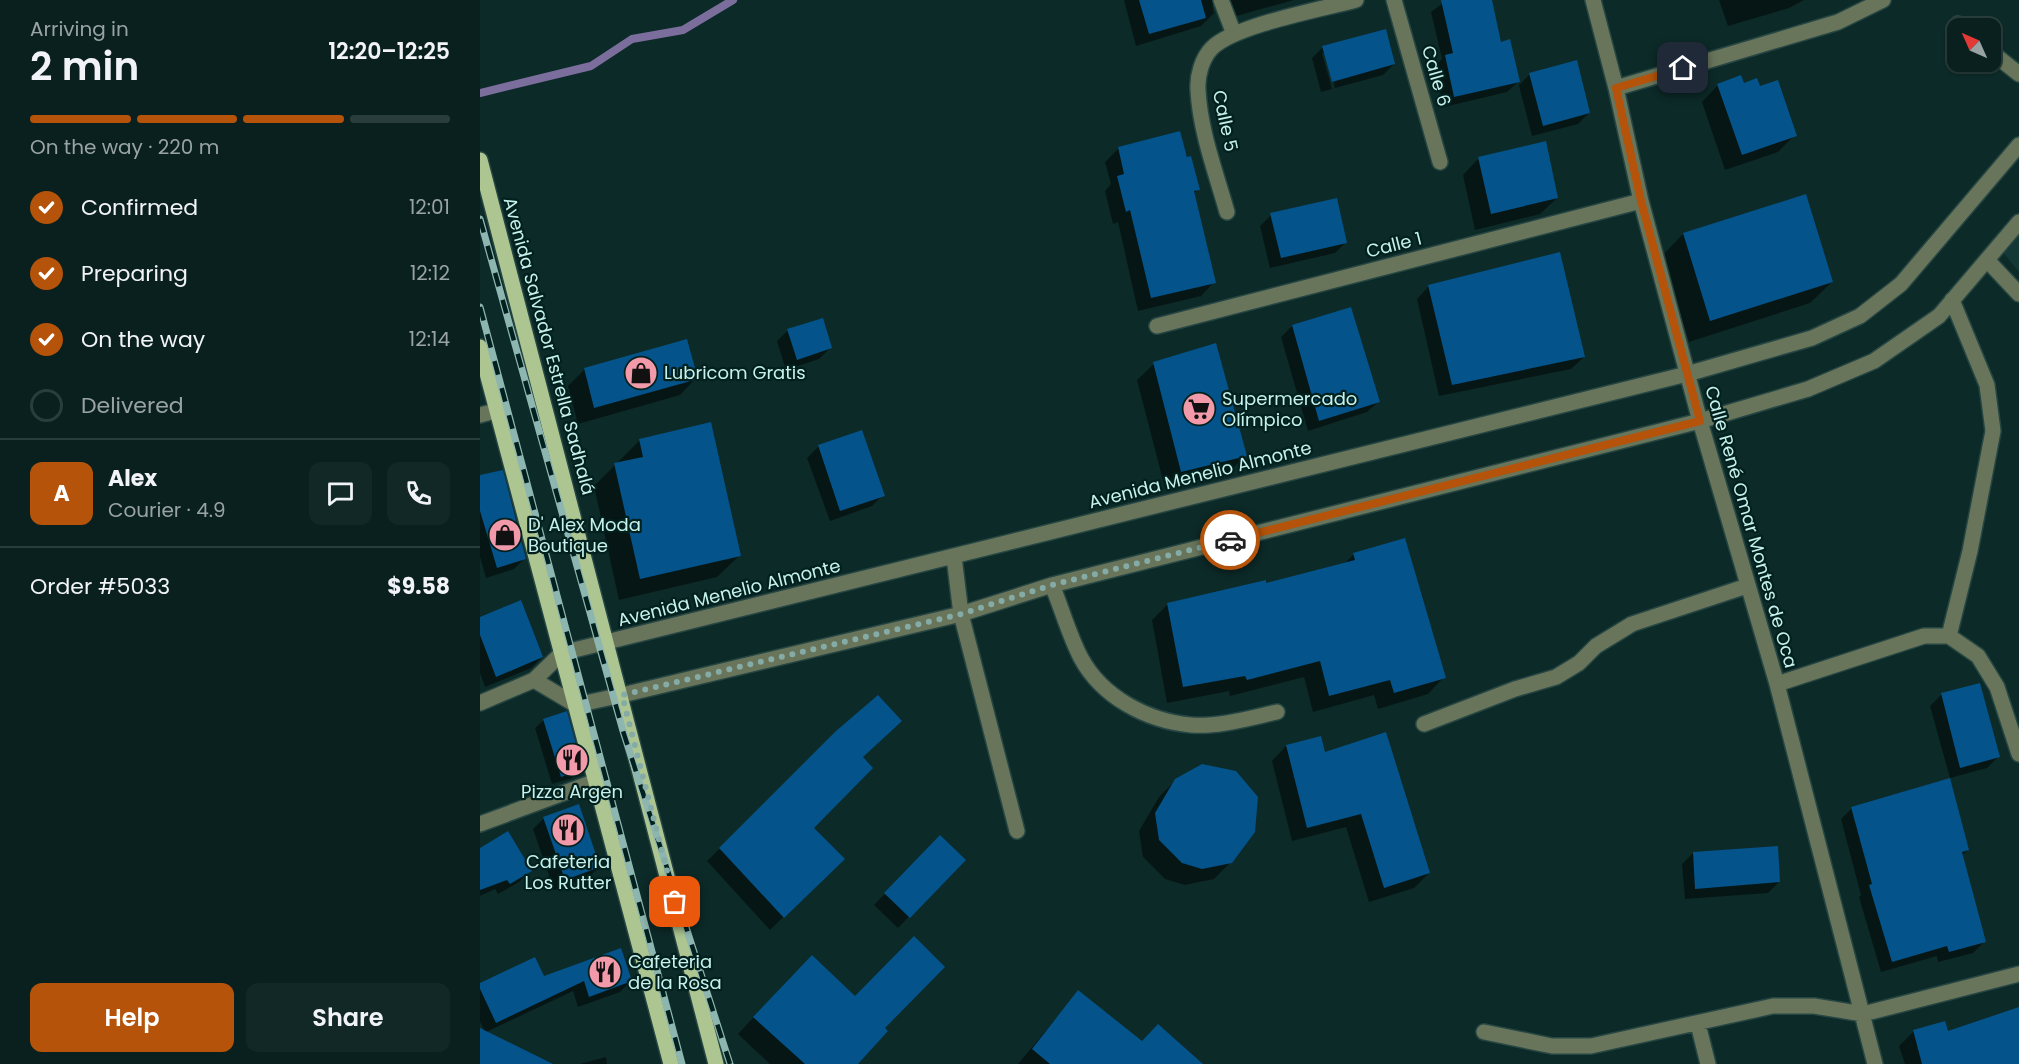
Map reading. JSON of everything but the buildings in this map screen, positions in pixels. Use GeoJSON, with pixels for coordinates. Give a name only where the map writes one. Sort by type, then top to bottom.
{"type":"FeatureCollection","features":[{"type":"Feature","properties":{"kind":"main road","name":"Avenida Salvador Estrella Sadhalá"},"geometry":{"type":"LineString","coordinates":[[480,160],[717,1064]]}},
{"type":"Feature","properties":{"kind":"main road"},"geometry":{"type":"LineString","coordinates":[[480,347],[499,410],[672,1064]]}},
{"type":"Feature","properties":{"kind":"street"},"geometry":{"type":"LineString","coordinates":[[1221,0],[1234,34]]}},
{"type":"Feature","properties":{"kind":"street","name":"Calle 5"},"geometry":{"type":"LineString","coordinates":[[1227,212],[1200,111],[1197,88],[1201,65],[1213,48],[1234,34],[1356,0]]}},
{"type":"Feature","properties":{"kind":"street","name":"Calle 6"},"geometry":{"type":"LineString","coordinates":[[1394,0],[1440,162]]}},
{"type":"Feature","properties":{"kind":"street","name":"Calle René Omar Montes de Oca"},"geometry":{"type":"LineString","coordinates":[[1593,0],[1616,88],[1641,201],[1700,421],[1777,684],[1875,1064]]}},
{"type":"Feature","properties":{"kind":"street"},"geometry":{"type":"LineString","coordinates":[[1616,88],[1838,22],[1883,0]]}},
{"type":"Feature","properties":{"kind":"street"},"geometry":{"type":"LineString","coordinates":[[2001,60],[2019,74]]}},
{"type":"Feature","properties":{"kind":"street","name":"Avenida Menelio Almonte"},"geometry":{"type":"LineString","coordinates":[[562,653],[1687,374],[1812,338],[1860,316],[1901,284],[2019,145]]}},
{"type":"Feature","properties":{"kind":"street","name":"Calle 1"},"geometry":{"type":"LineString","coordinates":[[1157,326],[1641,201]]}},
{"type":"Feature","properties":{"kind":"street"},"geometry":{"type":"LineString","coordinates":[[534,680],[576,705],[622,695],[961,614],[1052,585],[1700,421],[1808,389],[1874,361],[1908,340],[1939,316],[2018,226]]}},
{"type":"Feature","properties":{"kind":"street"},"geometry":{"type":"LineString","coordinates":[[1987,260],[2019,294]]}},
{"type":"Feature","properties":{"kind":"street"},"geometry":{"type":"LineString","coordinates":[[1949,636],[1970,551],[1993,430],[1987,385],[1952,300]]}},
{"type":"Feature","properties":{"kind":"street"},"geometry":{"type":"LineString","coordinates":[[480,415],[499,410]]}},
{"type":"Feature","properties":{"kind":"street"},"geometry":{"type":"LineString","coordinates":[[954,557],[961,614],[1017,831]]}},
{"type":"Feature","properties":{"kind":"street"},"geometry":{"type":"LineString","coordinates":[[1052,585],[1082,659],[1108,690],[1134,710],[1191,725],[1232,721],[1277,712]]}},
{"type":"Feature","properties":{"kind":"street"},"geometry":{"type":"LineString","coordinates":[[1424,724],[1515,689],[1556,677],[1578,663],[1596,645],[1632,624],[1748,586]]}},
{"type":"Feature","properties":{"kind":"street"},"geometry":{"type":"LineString","coordinates":[[1777,684],[1924,636],[1949,636],[1978,656],[1997,687],[2019,754]]}},
{"type":"Feature","properties":{"kind":"street"},"geometry":{"type":"LineString","coordinates":[[480,703],[534,680],[562,653]]}},
{"type":"Feature","properties":{"kind":"street"},"geometry":{"type":"LineString","coordinates":[[480,824],[596,781]]}},
{"type":"Feature","properties":{"kind":"street"},"geometry":{"type":"LineString","coordinates":[[1484,1032],[1552,1046],[1591,1046],[1773,1006],[1814,1006],[1863,1014],[2019,974]]}},
{"type":"Feature","properties":{"kind":"street"},"geometry":{"type":"LineString","coordinates":[[1698,1024],[1708,1064]]}},
{"type":"Feature","properties":{"kind":"shaded area"},"geometry":{"type":"Polygon","coordinates":[[[2019,233],[2019,272],[2002,251],[2019,233]]]}},
{"type":"Feature","properties":{"kind":"waterway"},"geometry":{"type":"LineString","coordinates":[[480,93],[591,66],[632,39],[683,30],[733,0]]}},
{"type":"Feature","properties":{"kind":"railway"},"geometry":{"type":"LineString","coordinates":[[480,219],[623,731],[730,1064]]}},
{"type":"Feature","properties":{"kind":"railway"},"geometry":{"type":"LineString","coordinates":[[480,307],[682,1064]]}},
{"type":"Feature","properties":{"kind":"way so far"},"geometry":{"type":"LineString","coordinates":[[675,902],[622,695],[961,614],[1052,585],[1230,540]]}},
{"type":"Feature","properties":{"kind":"place","name":"Lubricom Gratis"},"geometry":{"type":"Point","coordinates":[641,373]}},
{"type":"Feature","properties":{"kind":"place","name":"Supermercado Olímpico"},"geometry":{"type":"Point","coordinates":[1199,409]}},
{"type":"Feature","properties":{"kind":"place","name":"D' Alex Moda Boutique"},"geometry":{"type":"Point","coordinates":[505,535]}},
{"type":"Feature","properties":{"kind":"place","name":"Pizza Argen"},"geometry":{"type":"Point","coordinates":[572,760]}},
{"type":"Feature","properties":{"kind":"place","name":"Cafeteria Los Rutter"},"geometry":{"type":"Point","coordinates":[568,830]}},
{"type":"Feature","properties":{"kind":"place","name":"Cafeteria de la Rosa"},"geometry":{"type":"Point","coordinates":[605,972]}},
{"type":"Feature","properties":{"kind":"route"},"geometry":{"type":"LineString","coordinates":[[1230,540],[1700,421],[1641,201],[1616,88],[1683,68]]}}]}
